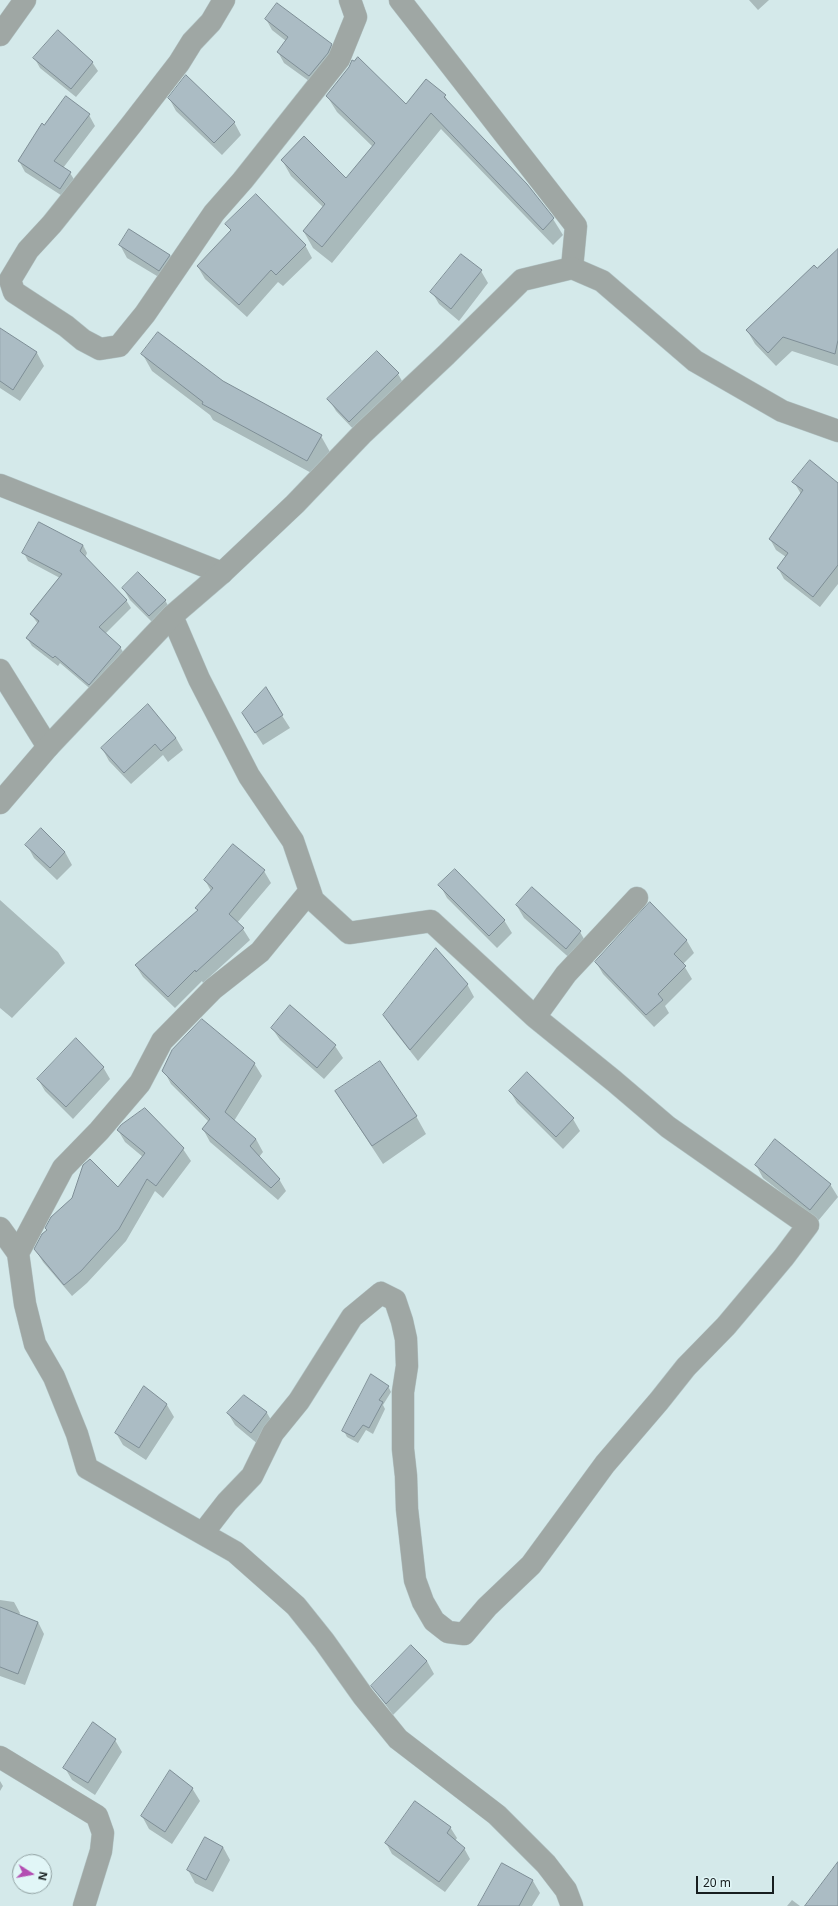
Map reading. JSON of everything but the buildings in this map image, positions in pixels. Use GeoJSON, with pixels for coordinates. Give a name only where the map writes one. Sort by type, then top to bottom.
{"type":"FeatureCollection","features":[{"type":"Feature","properties":{"kind":"street"},"geometry":{"type":"LineString","coordinates":[[0,35],[25,0]]}},
{"type":"Feature","properties":{"kind":"street"},"geometry":{"type":"LineString","coordinates":[[224,0],[211,22],[192,42],[179,63],[52,224],[28,250],[5,285],[66,326],[83,340],[100,349],[119,346],[145,314],[214,213],[243,180],[339,59],[356,17],[350,0]]}},
{"type":"Feature","properties":{"kind":"street"},"geometry":{"type":"LineString","coordinates":[[400,0],[576,226],[572,268]]}},
{"type":"Feature","properties":{"kind":"street"},"geometry":{"type":"LineString","coordinates":[[0,803],[48,746],[172,616],[222,573],[295,504],[363,433],[446,355],[522,280],[572,268],[602,281],[695,361],[782,411],[838,431]]}},
{"type":"Feature","properties":{"kind":"street"},"geometry":{"type":"LineString","coordinates":[[0,485],[222,573]]}},
{"type":"Feature","properties":{"kind":"street"},"geometry":{"type":"LineString","coordinates":[[172,616],[199,679],[249,776],[294,841],[313,900],[349,932],[431,921],[535,1017],[668,1127],[808,1225],[735,1314],[686,1367],[605,1464],[532,1565],[487,1607],[464,1634],[448,1632],[434,1621],[423,1602],[415,1580],[406,1508],[406,1476],[403,1450],[403,1392],[407,1366],[406,1339],[395,1300],[382,1292],[352,1317],[299,1401],[273,1433],[252,1476],[227,1502],[203,1533]]}},
{"type":"Feature","properties":{"kind":"street"},"geometry":{"type":"LineString","coordinates":[[0,670],[48,746]]}},
{"type":"Feature","properties":{"kind":"street"},"geometry":{"type":"LineString","coordinates":[[18,1253],[63,1168],[100,1131],[140,1083],[162,1041],[213,989],[260,952],[310,891]]}},
{"type":"Feature","properties":{"kind":"street"},"geometry":{"type":"LineString","coordinates":[[535,1017],[566,974],[637,898]]}},
{"type":"Feature","properties":{"kind":"street"},"geometry":{"type":"LineString","coordinates":[[0,1228],[18,1253],[25,1304],[35,1344],[54,1377],[77,1434],[87,1468],[235,1552],[296,1606],[324,1641],[363,1696],[398,1739],[497,1815],[546,1864],[566,1890],[572,1906]]}},
{"type":"Feature","properties":{"kind":"street"},"geometry":{"type":"LineString","coordinates":[[0,1757],[97,1816],[103,1833],[101,1851],[84,1906]]}}]}
